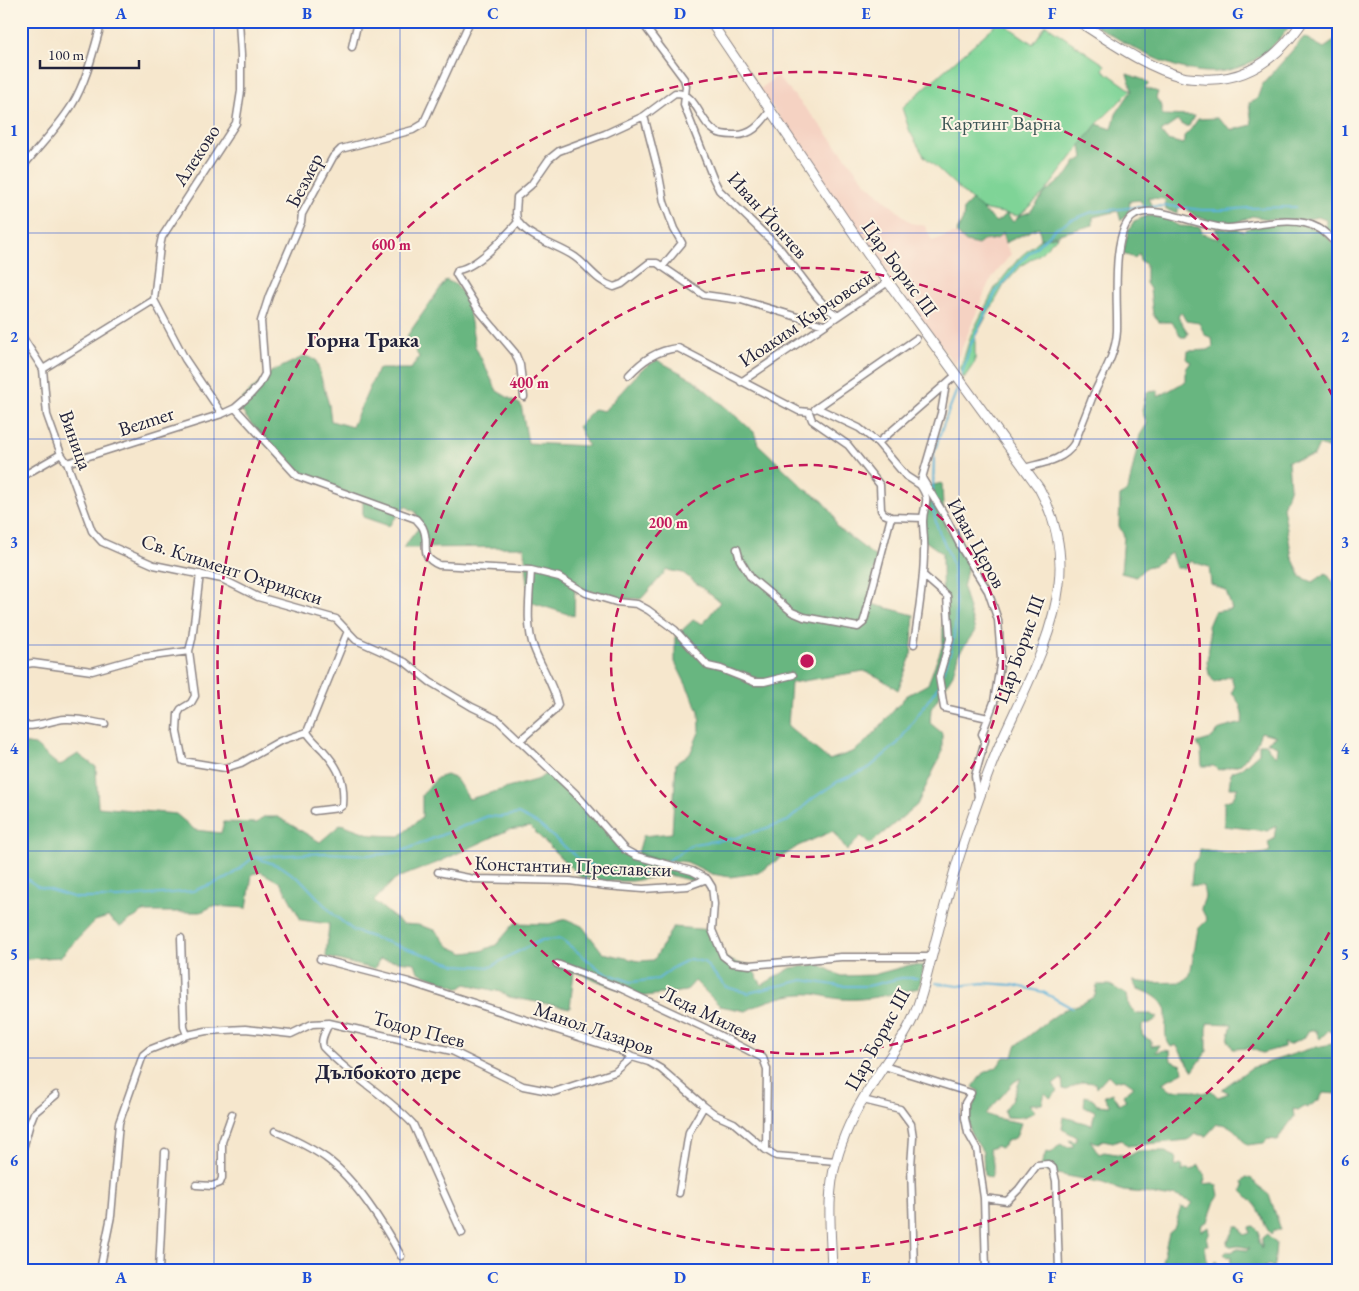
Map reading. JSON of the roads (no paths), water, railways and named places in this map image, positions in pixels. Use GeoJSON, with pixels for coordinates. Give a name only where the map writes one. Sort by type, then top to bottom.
{"type":"FeatureCollection","features":[{"type":"Feature","properties":{"kind":"street"},"geometry":{"type":"LineString","coordinates":[[21,169],[73,104],[88,68],[102,21]]}},
{"type":"Feature","properties":{"kind":"street","name":"Алеково"},"geometry":{"type":"LineString","coordinates":[[154,300],[162,237],[236,123],[241,91],[241,55],[238,21]]}},
{"type":"Feature","properties":{"kind":"street"},"geometry":{"type":"LineString","coordinates":[[352,46],[358,21]]}},
{"type":"Feature","properties":{"kind":"street","name":"Безмер"},"geometry":{"type":"LineString","coordinates":[[235,408],[250,396],[265,374],[261,326],[262,316],[301,222],[302,214],[332,157],[348,146],[412,130],[423,124],[470,21]]}},
{"type":"Feature","properties":{"kind":"street"},"geometry":{"type":"LineString","coordinates":[[642,21],[684,80],[686,95]]}},
{"type":"Feature","properties":{"kind":"street","name":"Цар Борис III"},"geometry":{"type":"LineString","coordinates":[[710,21],[888,282],[1039,488],[1049,506],[1060,551],[1059,584],[1053,617],[1041,651],[999,747],[961,851],[931,957],[924,992],[912,1020],[853,1119],[836,1161],[832,1179],[832,1270]]}},
{"type":"Feature","properties":{"kind":"street"},"geometry":{"type":"LineString","coordinates":[[1078,21],[1128,53],[1156,68],[1184,78],[1220,80],[1251,70],[1276,54],[1303,21]]}},
{"type":"Feature","properties":{"kind":"street"},"geometry":{"type":"LineString","coordinates":[[770,111],[759,126],[747,134],[741,136],[727,135],[711,128],[692,101],[681,92],[675,92],[644,116],[605,134],[559,151],[549,159],[531,185],[517,197],[516,216],[518,222],[530,232],[575,257],[607,285],[614,287],[622,284],[649,263],[657,263],[704,296],[741,300],[824,325]]}},
{"type":"Feature","properties":{"kind":"street","name":"Иван Йончев"},"geometry":{"type":"LineString","coordinates":[[686,95],[684,105],[719,190],[781,250],[817,297],[828,309],[838,316]]}},
{"type":"Feature","properties":{"kind":"street"},"geometry":{"type":"LineString","coordinates":[[644,116],[664,202],[674,229],[682,243],[662,267]]}},
{"type":"Feature","properties":{"kind":"street"},"geometry":{"type":"LineString","coordinates":[[1024,468],[1061,457],[1069,452],[1074,444],[1114,350],[1117,332],[1116,281],[1122,232],[1124,225],[1135,214],[1144,212],[1173,215],[1224,228],[1273,222],[1304,223],[1318,228],[1338,245]]}},
{"type":"Feature","properties":{"kind":"street"},"geometry":{"type":"LineString","coordinates":[[518,222],[500,242],[468,268],[458,270],[456,274],[478,309],[515,353],[520,365],[524,397]]}},
{"type":"Feature","properties":{"kind":"street","name":"Иоаким Кърчовски"},"geometry":{"type":"LineString","coordinates":[[741,382],[888,282]]}},
{"type":"Feature","properties":{"kind":"street"},"geometry":{"type":"LineString","coordinates":[[43,369],[154,300],[185,359],[222,414]]}},
{"type":"Feature","properties":{"kind":"street","name":"Виница"},"geometry":{"type":"LineString","coordinates":[[21,335],[43,369],[47,415],[92,531]]}},
{"type":"Feature","properties":{"kind":"street"},"geometry":{"type":"LineString","coordinates":[[629,375],[653,354],[678,348],[799,411],[809,412],[916,339]]}},
{"type":"Feature","properties":{"kind":"street"},"geometry":{"type":"LineString","coordinates":[[878,444],[956,375]]}},
{"type":"Feature","properties":{"kind":"street"},"geometry":{"type":"LineString","coordinates":[[914,644],[923,575],[923,518],[927,497],[921,481],[941,413],[946,384]]}},
{"type":"Feature","properties":{"kind":"street"},"geometry":{"type":"LineString","coordinates":[[235,408],[297,476],[416,519],[423,528],[427,556],[430,561],[440,565],[530,570],[559,577],[586,593],[616,602],[637,604],[648,610],[675,630],[708,666],[754,682],[764,682],[793,675]]}},
{"type":"Feature","properties":{"kind":"street","name":"Bezmer"},"geometry":{"type":"LineString","coordinates":[[67,463],[222,414],[235,408]]}},
{"type":"Feature","properties":{"kind":"street"},"geometry":{"type":"LineString","coordinates":[[817,408],[859,428],[878,444],[906,476],[921,481]]}},
{"type":"Feature","properties":{"kind":"street"},"geometry":{"type":"LineString","coordinates":[[809,412],[812,420],[848,445],[880,485],[881,510],[884,514],[891,517],[923,518]]}},
{"type":"Feature","properties":{"kind":"street"},"geometry":{"type":"LineString","coordinates":[[21,477],[61,454]]}},
{"type":"Feature","properties":{"kind":"street","name":"Иван Церов"},"geometry":{"type":"LineString","coordinates":[[921,481],[944,514],[963,551],[988,591],[998,620],[1001,659],[994,702],[982,734],[985,740],[975,776],[979,801]]}},
{"type":"Feature","properties":{"kind":"street"},"geometry":{"type":"LineString","coordinates":[[737,549],[740,560],[751,578],[792,612],[858,626],[863,623],[865,617],[891,517]]}},
{"type":"Feature","properties":{"kind":"street","name":"Св. Климент Охридски"},"geometry":{"type":"LineString","coordinates":[[92,531],[102,542],[154,565],[222,579],[258,597],[336,619],[356,640],[405,662],[430,682],[472,707],[497,719],[575,793],[625,850],[636,856],[692,871],[708,879]]}},
{"type":"Feature","properties":{"kind":"street"},"geometry":{"type":"LineString","coordinates":[[519,741],[555,710],[558,705],[533,647],[530,634],[530,570]]}},
{"type":"Feature","properties":{"kind":"street"},"geometry":{"type":"LineString","coordinates":[[200,574],[189,652],[195,696],[191,703],[178,714],[178,732],[182,758],[186,762],[225,768],[241,763],[280,741],[307,732],[348,631]]}},
{"type":"Feature","properties":{"kind":"street"},"geometry":{"type":"LineString","coordinates":[[923,575],[947,596],[950,639],[939,677],[944,708],[988,718]]}},
{"type":"Feature","properties":{"kind":"street"},"geometry":{"type":"LineString","coordinates":[[21,665],[33,663],[92,671],[138,658],[189,652]]}},
{"type":"Feature","properties":{"kind":"street"},"geometry":{"type":"LineString","coordinates":[[21,725],[35,726],[64,719],[79,719],[105,724]]}},
{"type":"Feature","properties":{"kind":"street"},"geometry":{"type":"LineString","coordinates":[[307,732],[338,772],[344,789],[342,807],[314,811]]}},
{"type":"Feature","properties":{"kind":"street","name":"Константин Преславски"},"geometry":{"type":"LineString","coordinates":[[438,872],[474,879],[570,881],[643,889],[688,886],[708,879]]}},
{"type":"Feature","properties":{"kind":"street"},"geometry":{"type":"LineString","coordinates":[[708,879],[712,887],[713,896],[712,930],[723,956],[732,963],[750,965],[841,957],[931,957]]}},
{"type":"Feature","properties":{"kind":"street"},"geometry":{"type":"LineString","coordinates":[[180,938],[184,1028],[187,1035]]}},
{"type":"Feature","properties":{"kind":"street","name":"Манол Лазаров"},"geometry":{"type":"LineString","coordinates":[[320,959],[409,982],[619,1050],[648,1062],[661,1070],[716,1115],[734,1123],[776,1156],[836,1161]]}},
{"type":"Feature","properties":{"kind":"street","name":"Леда Милева"},"geometry":{"type":"LineString","coordinates":[[557,964],[620,988],[763,1058],[767,1069],[766,1150]]}},
{"type":"Feature","properties":{"kind":"street"},"geometry":{"type":"LineString","coordinates":[[329,1023],[321,1043],[323,1048],[400,1110],[413,1124],[462,1233]]}},
{"type":"Feature","properties":{"kind":"street","name":"Тодор Пеев"},"geometry":{"type":"LineString","coordinates":[[100,1270],[111,1216],[119,1122],[143,1055],[149,1050],[187,1035],[206,1031],[245,1029],[291,1034],[312,1024],[329,1023],[452,1051],[523,1086],[554,1092],[615,1072],[632,1057]]}},
{"type":"Feature","properties":{"kind":"street"},"geometry":{"type":"LineString","coordinates":[[884,1066],[971,1092],[965,1104],[964,1118],[968,1133],[977,1149],[984,1198],[986,1270]]}},
{"type":"Feature","properties":{"kind":"street"},"geometry":{"type":"LineString","coordinates":[[21,1156],[34,1113],[56,1095]]}},
{"type":"Feature","properties":{"kind":"street"},"geometry":{"type":"LineString","coordinates":[[863,1100],[900,1109],[911,1124],[913,1138],[911,1166],[914,1270]]}},
{"type":"Feature","properties":{"kind":"street"},"geometry":{"type":"LineString","coordinates":[[679,1194],[689,1132],[704,1106]]}},
{"type":"Feature","properties":{"kind":"street"},"geometry":{"type":"LineString","coordinates":[[196,1185],[212,1186],[220,1183],[222,1178],[222,1142],[232,1114]]}},
{"type":"Feature","properties":{"kind":"street"},"geometry":{"type":"LineString","coordinates":[[275,1131],[308,1146],[328,1159],[343,1173],[369,1205],[401,1256]]}},
{"type":"Feature","properties":{"kind":"street"},"geometry":{"type":"LineString","coordinates":[[159,1270],[164,1152]]}},
{"type":"Feature","properties":{"kind":"street"},"geometry":{"type":"LineString","coordinates":[[984,1198],[1007,1201],[1019,1189],[1037,1165],[1048,1164],[1053,1168],[1056,1181],[1059,1270]]}},
{"type":"Feature","properties":{"kind":"waterway"},"geometry":{"type":"LineString","coordinates":[[961,377],[971,344],[996,292],[1021,261],[1055,229],[1069,221],[1092,212],[1137,207],[1170,206],[1202,210],[1296,207]]}},
{"type":"Feature","properties":{"kind":"waterway"},"geometry":{"type":"LineString","coordinates":[[933,492],[934,453],[959,384]]}},
{"type":"Feature","properties":{"kind":"waterway"},"geometry":{"type":"LineString","coordinates":[[933,502],[937,526],[952,563],[955,595],[955,629],[951,650],[943,673]]}},
{"type":"Feature","properties":{"kind":"waterway"},"geometry":{"type":"LineString","coordinates":[[666,862],[693,844],[736,838],[788,821],[812,799],[837,782],[869,768],[898,743],[939,685]]}},
{"type":"Feature","properties":{"kind":"waterway"},"geometry":{"type":"LineString","coordinates":[[256,857],[324,853],[374,855],[400,852],[488,816],[501,817],[518,814],[538,824],[581,861],[612,874],[650,873],[662,865]]}},
{"type":"Feature","properties":{"kind":"waterway"},"geometry":{"type":"LineString","coordinates":[[21,875],[37,886],[76,898],[119,898],[193,891],[228,878],[254,857],[282,867],[302,881],[334,915],[354,931],[456,965],[491,967],[542,940],[561,939],[603,972],[631,982],[658,979],[674,967],[690,959],[704,962],[726,987],[748,993],[803,980],[840,986],[868,986],[901,978],[917,978]]}},
{"type":"Feature","properties":{"kind":"waterway"},"geometry":{"type":"LineString","coordinates":[[936,983],[958,986],[983,983],[1013,985],[1043,992],[1072,1008]]}},
{"type":"Feature","properties":{"kind":"district","name":"Горна Трака"},"geometry":{"type":"Point","coordinates":[363,340]}},
{"type":"Feature","properties":{"kind":"district","name":"Дълбокото дере"},"geometry":{"type":"Point","coordinates":[388,1072]}},
{"type":"Feature","properties":{"kind":"park label","name":"Картинг Варна"},"geometry":{"type":"Point","coordinates":[1001,123]}}]}
